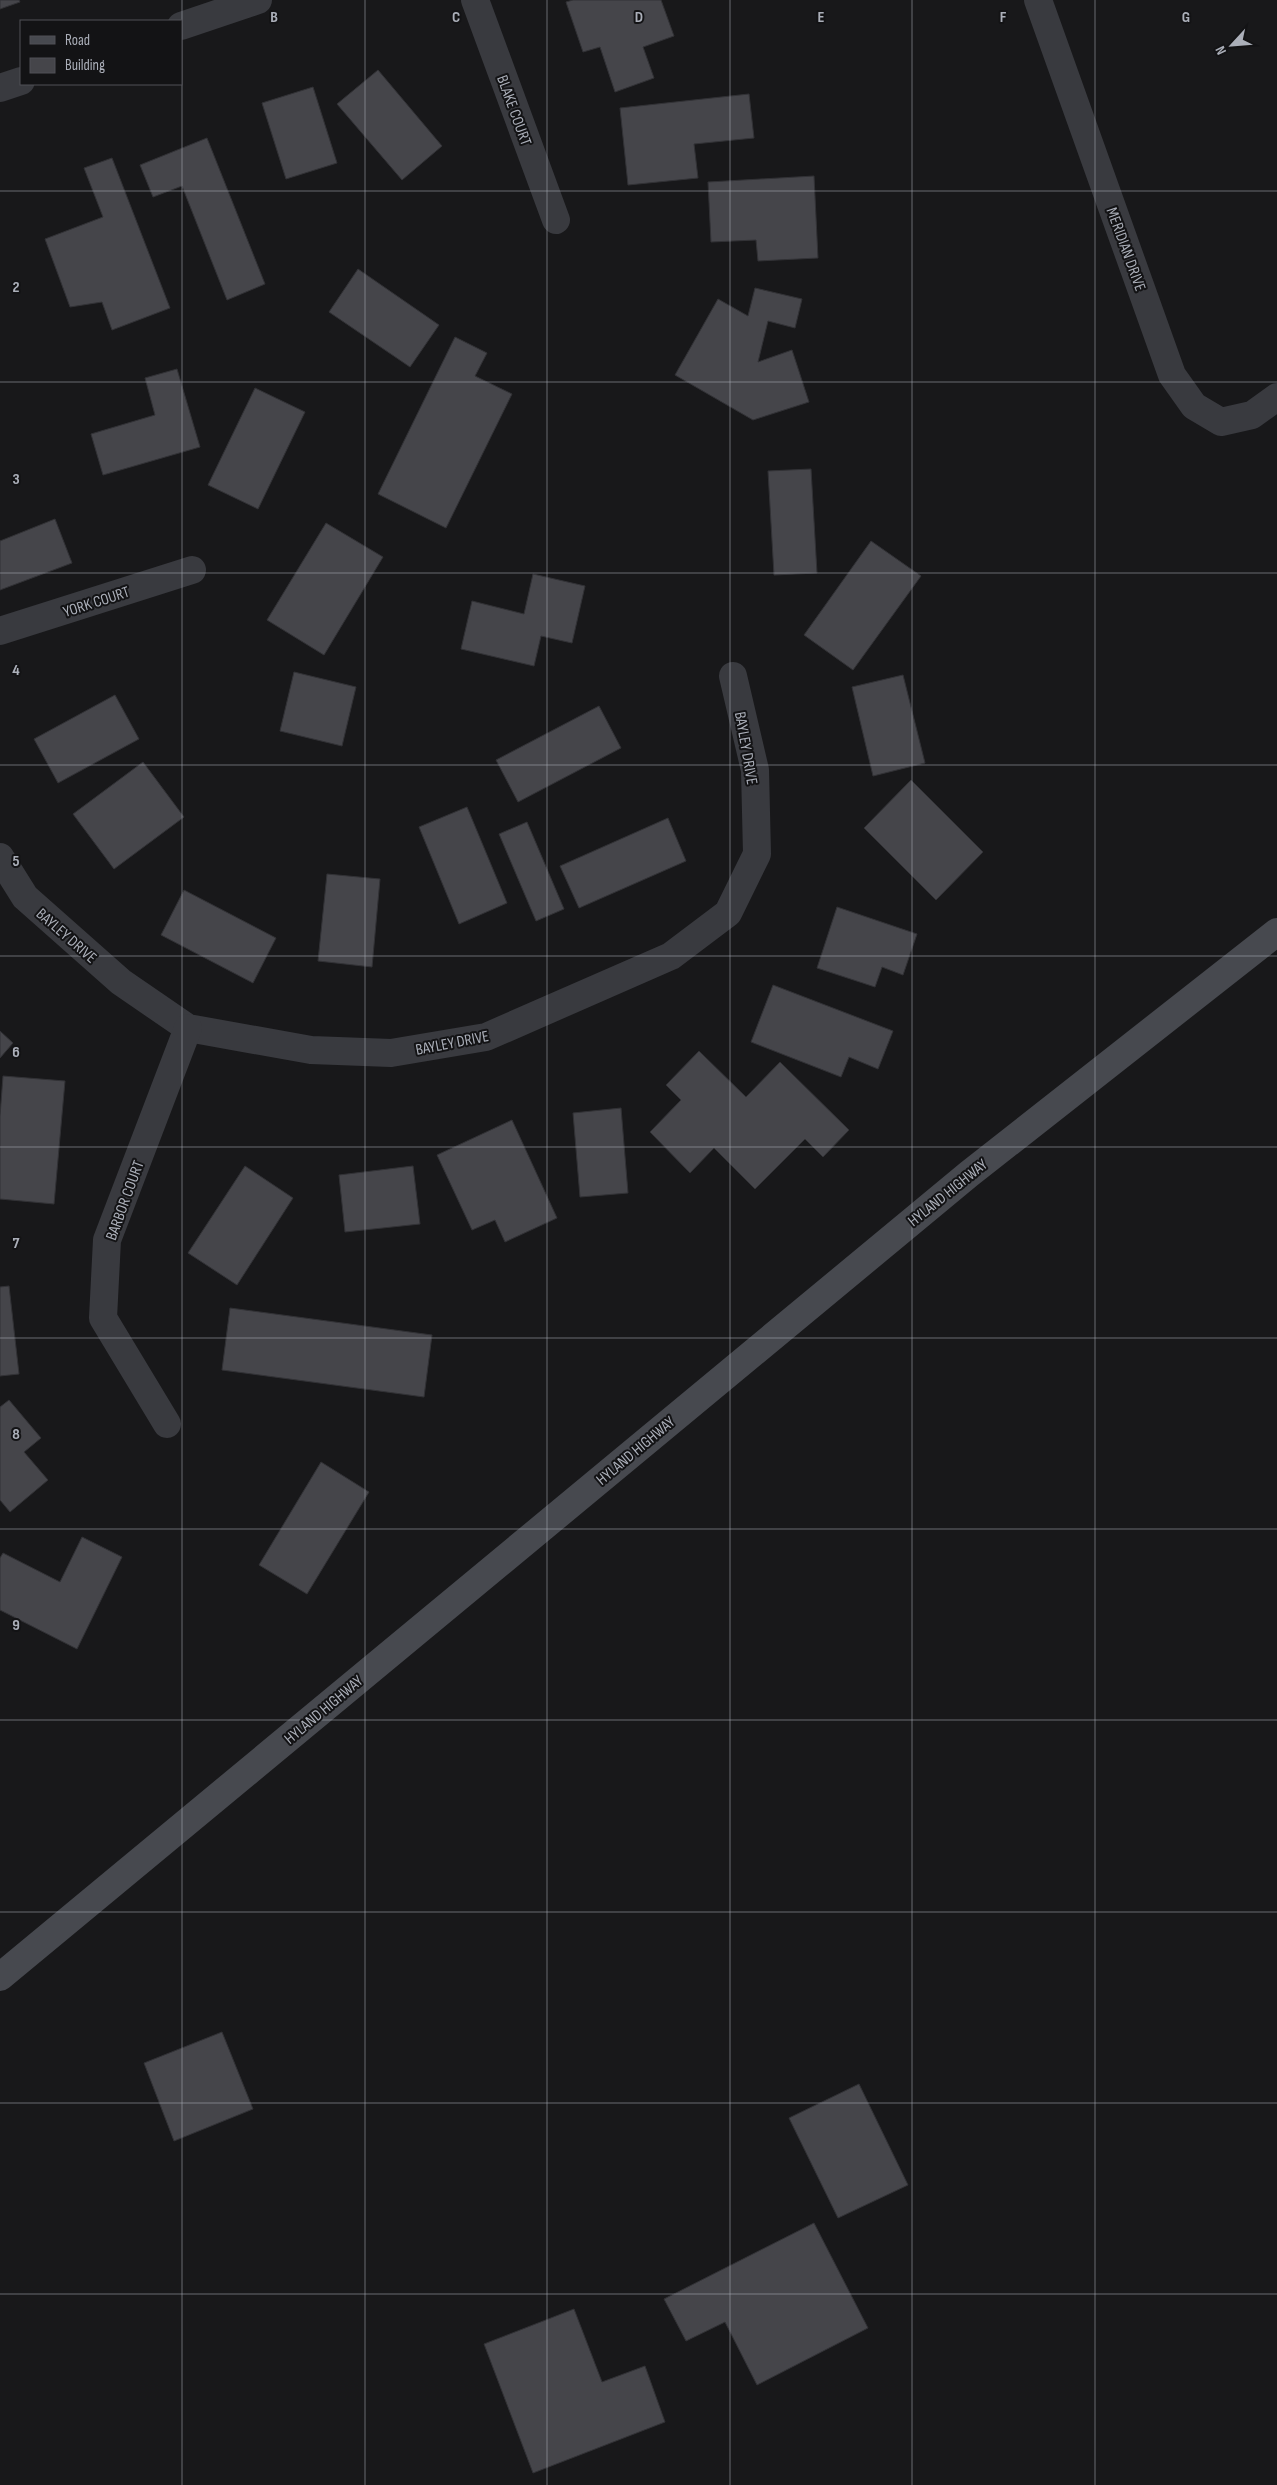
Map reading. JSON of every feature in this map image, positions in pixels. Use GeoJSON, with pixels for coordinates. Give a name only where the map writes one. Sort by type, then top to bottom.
{"type":"FeatureCollection","features":[{"type":"Feature","properties":{"kind":"main road","name":"HYLAND HIGHWAY"},"geometry":{"type":"LineString","coordinates":[[0,1977],[969,1174],[1277,932]]}},
{"type":"Feature","properties":{"kind":"street"},"geometry":{"type":"LineString","coordinates":[[182,26],[258,0]]}},
{"type":"Feature","properties":{"kind":"street","name":"BLAKE COURT"},"geometry":{"type":"LineString","coordinates":[[475,0],[556,220]]}},
{"type":"Feature","properties":{"kind":"street","name":"MERIDIAN DRIVE"},"geometry":{"type":"LineString","coordinates":[[1038,0],[1172,375],[1194,406],[1220,422],[1252,415],[1277,398]]}},
{"type":"Feature","properties":{"kind":"street"},"geometry":{"type":"LineString","coordinates":[[0,88],[20,81]]}},
{"type":"Feature","properties":{"kind":"street","name":"YORK COURT"},"geometry":{"type":"LineString","coordinates":[[0,631],[192,570]]}},
{"type":"Feature","properties":{"kind":"street","name":"BAYLEY DRIVE"},"geometry":{"type":"LineString","coordinates":[[0,857],[25,898],[120,982],[188,1028],[311,1050],[392,1053],[486,1037],[670,956],[728,913],[757,854],[755,770],[734,676]]}},
{"type":"Feature","properties":{"kind":"street","name":"BARBOR COURT"},"geometry":{"type":"LineString","coordinates":[[167,1424],[103,1318],[107,1240],[188,1028]]}},
{"type":"Feature","properties":{"kind":"building"},"geometry":{"type":"Polygon","coordinates":[[[0,0],[19,0],[20,2],[0,9],[0,0]]]}},
{"type":"Feature","properties":{"kind":"building"},"geometry":{"type":"Polygon","coordinates":[[[573,0],[661,0],[674,36],[643,47],[654,78],[615,92],[600,47],[583,52],[566,2],[573,0]]]}},
{"type":"Feature","properties":{"kind":"building"},"geometry":{"type":"Polygon","coordinates":[[[378,70],[442,146],[402,180],[337,104],[378,70]]]}},
{"type":"Feature","properties":{"kind":"building"},"geometry":{"type":"Polygon","coordinates":[[[313,87],[337,163],[286,179],[262,103],[313,87]]]}},
{"type":"Feature","properties":{"kind":"building"},"geometry":{"type":"Polygon","coordinates":[[[749,94],[754,138],[694,144],[698,178],[628,185],[620,108],[749,94]]]}},
{"type":"Feature","properties":{"kind":"building"},"geometry":{"type":"Polygon","coordinates":[[[207,138],[265,284],[227,300],[182,186],[153,197],[140,165],[207,138]]]}},
{"type":"Feature","properties":{"kind":"building"},"geometry":{"type":"Polygon","coordinates":[[[112,158],[170,308],[112,330],[102,302],[70,307],[45,239],[103,217],[84,168],[112,158]]]}},
{"type":"Feature","properties":{"kind":"building"},"geometry":{"type":"Polygon","coordinates":[[[814,176],[818,258],[758,261],[756,240],[711,242],[708,182],[814,176]]]}},
{"type":"Feature","properties":{"kind":"building"},"geometry":{"type":"Polygon","coordinates":[[[358,269],[439,325],[410,367],[329,312],[358,269]]]}},
{"type":"Feature","properties":{"kind":"building"},"geometry":{"type":"Polygon","coordinates":[[[755,288],[802,299],[795,328],[768,321],[758,362],[792,350],[809,402],[753,420],[675,375],[718,299],[748,316],[755,288]]]}},
{"type":"Feature","properties":{"kind":"building"},"geometry":{"type":"Polygon","coordinates":[[[455,337],[487,353],[475,376],[512,394],[446,528],[378,494],[455,337]]]}},
{"type":"Feature","properties":{"kind":"building"},"geometry":{"type":"Polygon","coordinates":[[[177,369],[200,447],[103,475],[91,434],[155,415],[145,378],[177,369]]]}},
{"type":"Feature","properties":{"kind":"building"},"geometry":{"type":"Polygon","coordinates":[[[255,388],[305,412],[258,509],[208,485],[255,388]]]}},
{"type":"Feature","properties":{"kind":"building"},"geometry":{"type":"Polygon","coordinates":[[[811,469],[817,573],[774,575],[768,471],[811,469]]]}},
{"type":"Feature","properties":{"kind":"building"},"geometry":{"type":"Polygon","coordinates":[[[55,519],[72,563],[0,590],[0,541],[55,519]]]}},
{"type":"Feature","properties":{"kind":"building"},"geometry":{"type":"Polygon","coordinates":[[[326,523],[383,557],[324,655],[267,620],[326,523]]]}},
{"type":"Feature","properties":{"kind":"building"},"geometry":{"type":"Polygon","coordinates":[[[871,541],[921,576],[853,670],[804,635],[871,541]]]}},
{"type":"Feature","properties":{"kind":"building"},"geometry":{"type":"Polygon","coordinates":[[[533,574],[585,586],[572,643],[541,636],[534,666],[461,649],[472,601],[524,614],[533,574]]]}},
{"type":"Feature","properties":{"kind":"building"},"geometry":{"type":"Polygon","coordinates":[[[294,672],[356,687],[342,746],[280,731],[294,672]]]}},
{"type":"Feature","properties":{"kind":"building"},"geometry":{"type":"Polygon","coordinates":[[[903,675],[925,763],[873,776],[852,687],[903,675]]]}},
{"type":"Feature","properties":{"kind":"building"},"geometry":{"type":"Polygon","coordinates":[[[115,695],[139,739],[58,783],[34,739],[115,695]]]}},
{"type":"Feature","properties":{"kind":"building"},"geometry":{"type":"Polygon","coordinates":[[[599,706],[621,748],[518,802],[496,760],[599,706]]]}},
{"type":"Feature","properties":{"kind":"building"},"geometry":{"type":"Polygon","coordinates":[[[143,762],[184,817],[114,869],[73,814],[143,762]]]}},
{"type":"Feature","properties":{"kind":"building"},"geometry":{"type":"Polygon","coordinates":[[[911,780],[983,852],[936,900],[864,828],[911,780]]]}},
{"type":"Feature","properties":{"kind":"building"},"geometry":{"type":"Polygon","coordinates":[[[467,807],[507,903],[459,924],[419,827],[467,807]]]}},
{"type":"Feature","properties":{"kind":"building"},"geometry":{"type":"Polygon","coordinates":[[[668,818],[686,861],[579,908],[560,866],[668,818]]]}},
{"type":"Feature","properties":{"kind":"building"},"geometry":{"type":"Polygon","coordinates":[[[527,822],[564,909],[536,921],[499,834],[527,822]]]}},
{"type":"Feature","properties":{"kind":"building"},"geometry":{"type":"Polygon","coordinates":[[[327,874],[380,879],[372,967],[318,961],[327,874]]]}},
{"type":"Feature","properties":{"kind":"building"},"geometry":{"type":"Polygon","coordinates":[[[184,890],[276,938],[253,983],[161,935],[184,890]]]}},
{"type":"Feature","properties":{"kind":"building"},"geometry":{"type":"Polygon","coordinates":[[[837,907],[917,934],[903,975],[882,967],[875,987],[817,968],[837,907]]]}},
{"type":"Feature","properties":{"kind":"building"},"geometry":{"type":"Polygon","coordinates":[[[773,985],[893,1031],[878,1069],[849,1057],[841,1077],[751,1042],[773,985]]]}},
{"type":"Feature","properties":{"kind":"building"},"geometry":{"type":"Polygon","coordinates":[[[0,1031],[13,1043],[0,1058],[0,1031]]]}},
{"type":"Feature","properties":{"kind":"building"},"geometry":{"type":"Polygon","coordinates":[[[699,1051],[746,1097],[780,1062],[849,1130],[823,1157],[805,1139],[755,1189],[714,1148],[690,1173],[650,1132],[681,1100],[666,1085],[699,1051]]]}},
{"type":"Feature","properties":{"kind":"building"},"geometry":{"type":"Polygon","coordinates":[[[3,1076],[65,1081],[54,1204],[0,1199],[0,1116],[3,1076]]]}},
{"type":"Feature","properties":{"kind":"building"},"geometry":{"type":"Polygon","coordinates":[[[621,1108],[628,1193],[580,1197],[573,1113],[621,1108]]]}},
{"type":"Feature","properties":{"kind":"building"},"geometry":{"type":"Polygon","coordinates":[[[512,1120],[557,1218],[505,1242],[495,1220],[472,1230],[437,1155],[512,1120]]]}},
{"type":"Feature","properties":{"kind":"building"},"geometry":{"type":"Polygon","coordinates":[[[245,1166],[293,1198],[237,1285],[188,1253],[245,1166]]]}},
{"type":"Feature","properties":{"kind":"building"},"geometry":{"type":"Polygon","coordinates":[[[413,1166],[420,1224],[345,1232],[339,1175],[413,1166]]]}},
{"type":"Feature","properties":{"kind":"building"},"geometry":{"type":"Polygon","coordinates":[[[9,1286],[19,1374],[0,1376],[0,1287],[9,1286]]]}},
{"type":"Feature","properties":{"kind":"building"},"geometry":{"type":"Polygon","coordinates":[[[230,1308],[432,1335],[424,1397],[222,1370],[230,1308]]]}},
{"type":"Feature","properties":{"kind":"building"},"geometry":{"type":"Polygon","coordinates":[[[9,1400],[41,1438],[24,1452],[48,1480],[10,1512],[0,1500],[0,1407],[9,1400]]]}},
{"type":"Feature","properties":{"kind":"building"},"geometry":{"type":"Polygon","coordinates":[[[321,1462],[369,1492],[307,1594],[259,1565],[321,1462]]]}},
{"type":"Feature","properties":{"kind":"building"},"geometry":{"type":"Polygon","coordinates":[[[82,1537],[122,1557],[77,1649],[0,1610],[0,1558],[3,1553],[60,1582],[82,1537]]]}},
{"type":"Feature","properties":{"kind":"building"},"geometry":{"type":"Polygon","coordinates":[[[222,2032],[253,2109],[174,2141],[144,2063],[222,2032]]]}},
{"type":"Feature","properties":{"kind":"building"},"geometry":{"type":"Polygon","coordinates":[[[859,2084],[908,2185],[838,2218],[789,2118],[859,2084]]]}},
{"type":"Feature","properties":{"kind":"building"},"geometry":{"type":"Polygon","coordinates":[[[814,2223],[868,2328],[757,2385],[725,2322],[686,2341],[664,2299],[814,2223]]]}},
{"type":"Feature","properties":{"kind":"building"},"geometry":{"type":"Polygon","coordinates":[[[574,2309],[602,2382],[645,2366],[665,2422],[533,2473],[484,2344],[574,2309]]]}}]}
